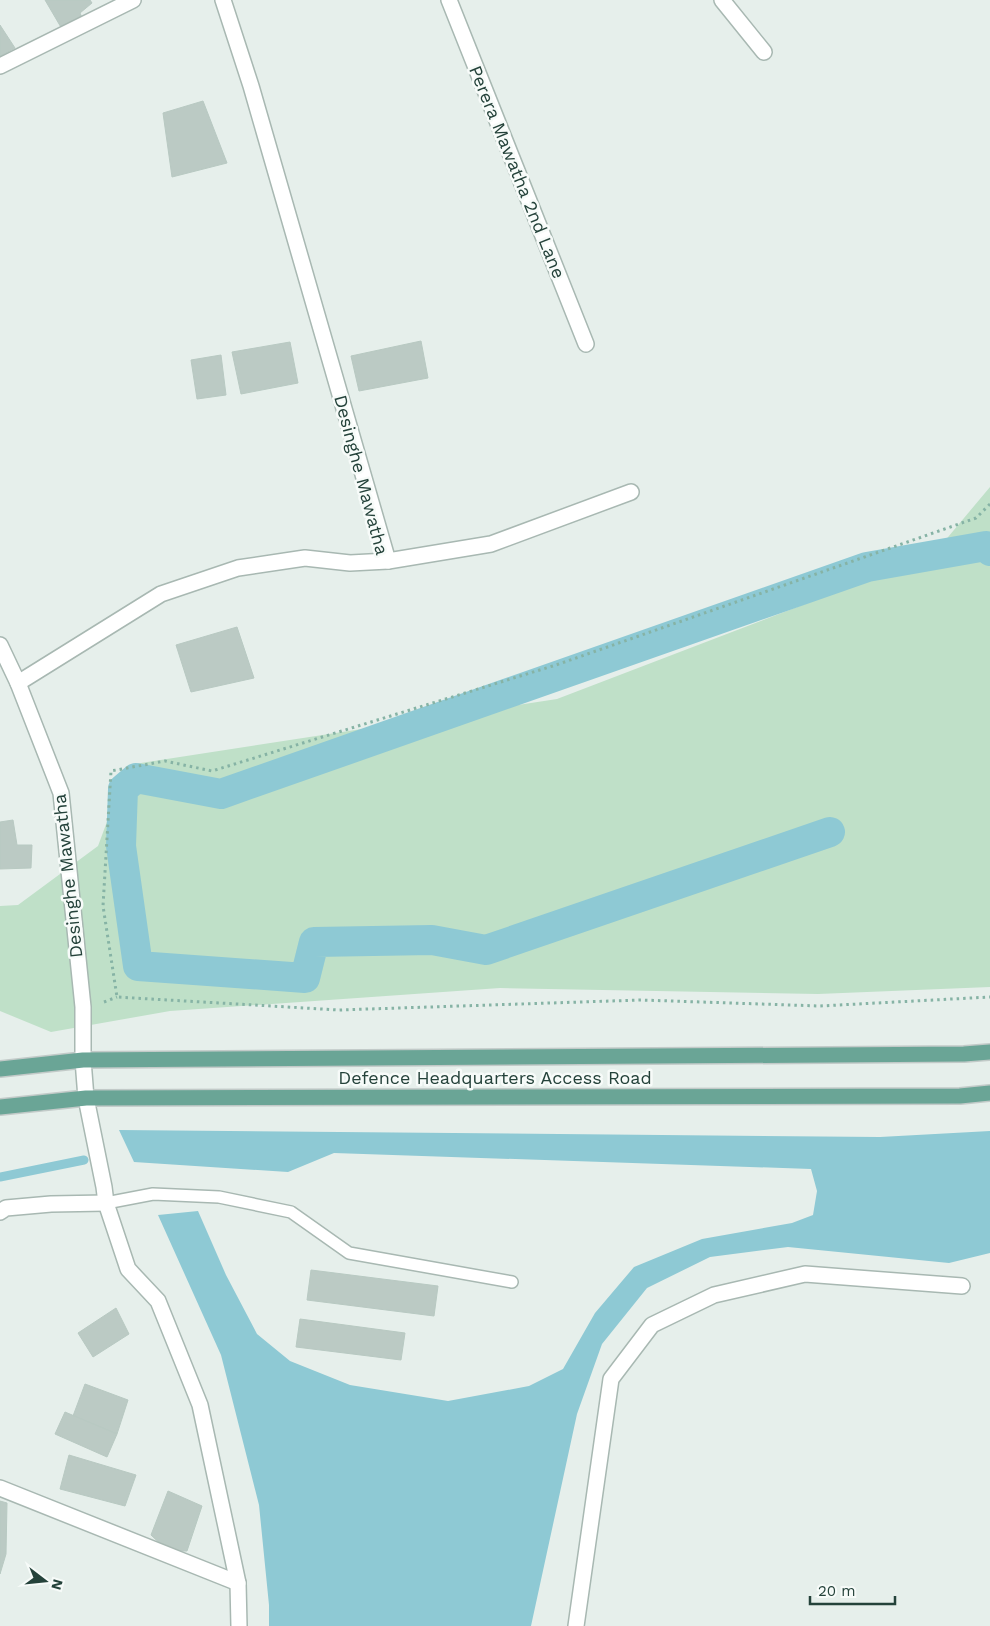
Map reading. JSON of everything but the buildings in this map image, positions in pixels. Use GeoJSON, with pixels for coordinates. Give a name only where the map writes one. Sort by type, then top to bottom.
{"type":"FeatureCollection","features":[{"type":"Feature","properties":{"kind":"main road","name":"Defence Headquarters Access Road"},"geometry":{"type":"LineString","coordinates":[[0,1069],[83,1060],[954,1054],[990,1052]]}},
{"type":"Feature","properties":{"kind":"main road","name":"Defence Headquarters Access Road"},"geometry":{"type":"LineString","coordinates":[[0,1107],[86,1098],[960,1096],[990,1093]]}},
{"type":"Feature","properties":{"kind":"street"},"geometry":{"type":"LineString","coordinates":[[0,66],[132,0]]}},
{"type":"Feature","properties":{"kind":"street","name":"Desinghe Mawatha"},"geometry":{"type":"LineString","coordinates":[[223,0],[251,86],[388,561],[350,563],[305,558],[238,568],[161,594],[18,683],[61,793],[83,1007],[83,1060],[86,1098],[106,1203],[128,1269],[158,1301],[200,1405],[238,1583],[239,1626]]}},
{"type":"Feature","properties":{"kind":"street","name":"Perera Mawatha 2nd Lane"},"geometry":{"type":"LineString","coordinates":[[448,0],[586,344]]}},
{"type":"Feature","properties":{"kind":"street"},"geometry":{"type":"LineString","coordinates":[[722,0],[764,52]]}},
{"type":"Feature","properties":{"kind":"street"},"geometry":{"type":"LineString","coordinates":[[388,561],[491,544],[630,492]]}},
{"type":"Feature","properties":{"kind":"street"},"geometry":{"type":"LineString","coordinates":[[0,645],[18,683]]}},
{"type":"Feature","properties":{"kind":"street"},"geometry":{"type":"LineString","coordinates":[[0,1212],[6,1208],[106,1203]]}},
{"type":"Feature","properties":{"kind":"street"},"geometry":{"type":"LineString","coordinates":[[576,1626],[611,1379],[652,1325],[714,1295],[805,1274],[962,1286]]}},
{"type":"Feature","properties":{"kind":"street"},"geometry":{"type":"LineString","coordinates":[[0,1488],[238,1583]]}},
{"type":"Feature","properties":{"kind":"lane"},"geometry":{"type":"LineString","coordinates":[[106,1203],[153,1194],[219,1197],[291,1212],[350,1253],[512,1282]]}},
{"type":"Feature","properties":{"kind":"path"},"geometry":{"type":"LineString","coordinates":[[117,997],[104,906],[111,771],[165,761],[212,771],[222,768],[556,665],[976,518],[990,504]]}},
{"type":"Feature","properties":{"kind":"path"},"geometry":{"type":"LineString","coordinates":[[98,1004],[117,997],[339,1010],[641,1000],[820,1006],[990,997]]}},
{"type":"Feature","properties":{"kind":"green space"},"geometry":{"type":"Polygon","coordinates":[[[990,487],[990,987],[818,994],[500,988],[170,1011],[51,1032],[0,1011],[0,906],[18,905],[98,846],[128,765],[557,699],[933,555],[990,487]]]}},
{"type":"Feature","properties":{"kind":"water"},"geometry":{"type":"Polygon","coordinates":[[[119,1130],[880,1137],[990,1131],[990,1253],[949,1263],[788,1247],[710,1257],[647,1288],[602,1344],[577,1414],[531,1626],[269,1626],[269,1605],[259,1505],[221,1355],[158,1215],[198,1211],[226,1275],[257,1334],[290,1361],[350,1385],[448,1401],[529,1386],[563,1369],[595,1313],[634,1267],[702,1239],[792,1223],[813,1215],[817,1191],[811,1169],[334,1153],[288,1172],[134,1162],[119,1130]]]}},
{"type":"Feature","properties":{"kind":"waterway"},"geometry":{"type":"LineString","coordinates":[[830,832],[486,950],[432,940],[314,942],[305,978],[138,966],[121,846],[123,789],[136,778],[221,794],[867,567],[986,546],[990,551]]}},
{"type":"Feature","properties":{"kind":"waterway"},"geometry":{"type":"LineString","coordinates":[[0,1177],[84,1160]]}}]}
